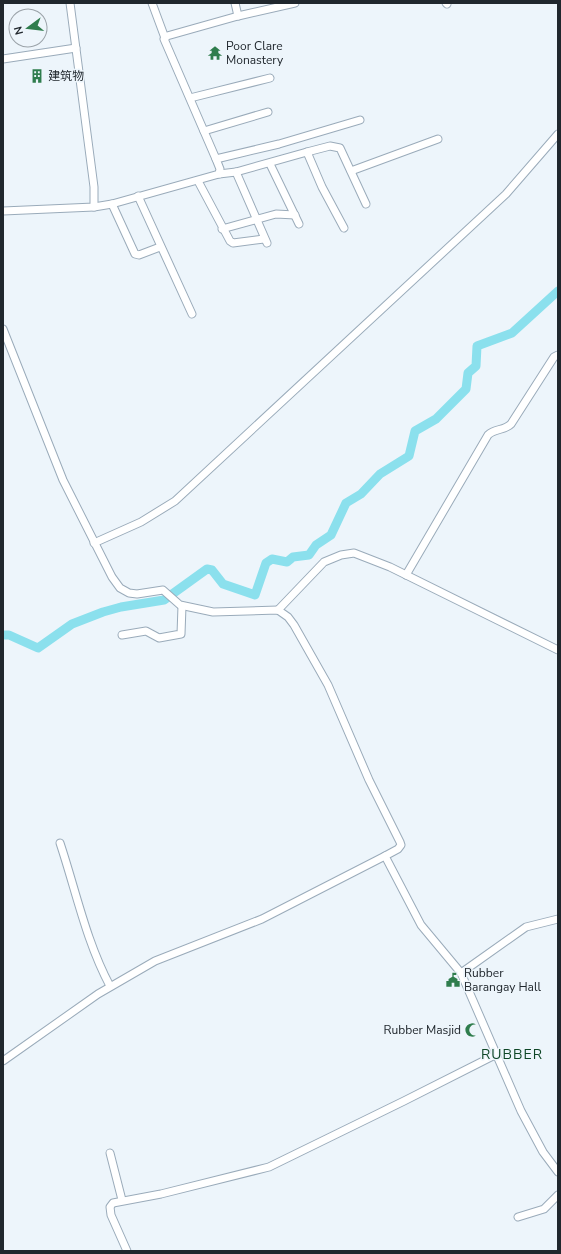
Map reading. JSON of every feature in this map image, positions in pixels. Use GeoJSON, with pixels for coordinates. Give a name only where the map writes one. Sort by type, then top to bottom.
{"type":"FeatureCollection","features":[{"type":"Feature","properties":{"kind":"street"},"geometry":{"type":"LineString","coordinates":[[70,3],[94,187],[94,207]]}},
{"type":"Feature","properties":{"kind":"street"},"geometry":{"type":"LineString","coordinates":[[152,3],[165,38],[165,43],[216,158],[220,169],[219,174]]}},
{"type":"Feature","properties":{"kind":"street"},"geometry":{"type":"LineString","coordinates":[[235,3],[238,16]]}},
{"type":"Feature","properties":{"kind":"street"},"geometry":{"type":"LineString","coordinates":[[165,38],[167,36],[238,16],[295,3]]}},
{"type":"Feature","properties":{"kind":"street"},"geometry":{"type":"LineString","coordinates":[[3,59],[76,48]]}},
{"type":"Feature","properties":{"kind":"street"},"geometry":{"type":"LineString","coordinates":[[190,98],[270,78]]}},
{"type":"Feature","properties":{"kind":"street"},"geometry":{"type":"LineString","coordinates":[[204,131],[268,112]]}},
{"type":"Feature","properties":{"kind":"street"},"geometry":{"type":"LineString","coordinates":[[216,158],[279,144],[360,120]]}},
{"type":"Feature","properties":{"kind":"street"},"geometry":{"type":"LineString","coordinates":[[94,543],[141,522],[176,501],[264,421],[379,310],[506,194],[558,134]]}},
{"type":"Feature","properties":{"kind":"street"},"geometry":{"type":"LineString","coordinates":[[351,171],[438,139]]}},
{"type":"Feature","properties":{"kind":"street"},"geometry":{"type":"LineString","coordinates":[[3,211],[94,207],[112,204],[219,174],[236,172],[270,164],[330,146],[337,147],[343,151],[366,204]]}},
{"type":"Feature","properties":{"kind":"street"},"geometry":{"type":"LineString","coordinates":[[307,152],[322,187],[344,228]]}},
{"type":"Feature","properties":{"kind":"street"},"geometry":{"type":"LineString","coordinates":[[270,164],[299,224]]}},
{"type":"Feature","properties":{"kind":"street"},"geometry":{"type":"LineString","coordinates":[[198,181],[229,241],[233,243],[266,241],[258,219],[236,172]]}},
{"type":"Feature","properties":{"kind":"street"},"geometry":{"type":"LineString","coordinates":[[138,196],[160,247],[192,314]]}},
{"type":"Feature","properties":{"kind":"street"},"geometry":{"type":"LineString","coordinates":[[112,204],[135,254],[139,255],[160,247]]}},
{"type":"Feature","properties":{"kind":"street"},"geometry":{"type":"LineString","coordinates":[[222,229],[276,214],[295,215]]}},
{"type":"Feature","properties":{"kind":"street"},"geometry":{"type":"LineString","coordinates":[[3,329],[56,464],[112,577],[124,591],[137,594],[160,590],[169,594],[182,606],[222,613],[278,610],[288,617],[328,684],[369,780],[401,845],[398,849],[262,919],[158,959],[110,986],[60,1019],[3,1061]]}},
{"type":"Feature","properties":{"kind":"street"},"geometry":{"type":"LineString","coordinates":[[406,575],[488,435],[493,431],[506,428],[511,424],[557,354]]}},
{"type":"Feature","properties":{"kind":"street"},"geometry":{"type":"LineString","coordinates":[[278,610],[324,562],[341,555],[354,553],[390,567],[558,650]]}},
{"type":"Feature","properties":{"kind":"street"},"geometry":{"type":"LineString","coordinates":[[122,635],[146,631],[159,638],[164,638],[181,634],[182,606]]}},
{"type":"Feature","properties":{"kind":"street"},"geometry":{"type":"LineString","coordinates":[[60,843],[88,936],[98,962],[110,986]]}},
{"type":"Feature","properties":{"kind":"street"},"geometry":{"type":"LineString","coordinates":[[384,856],[422,925],[461,973],[521,1111],[544,1152],[558,1172]]}},
{"type":"Feature","properties":{"kind":"street"},"geometry":{"type":"LineString","coordinates":[[461,973],[526,927],[558,919]]}},
{"type":"Feature","properties":{"kind":"street"},"geometry":{"type":"LineString","coordinates":[[127,1251],[110,1211],[111,1204],[122,1200],[161,1194],[269,1167],[497,1054]]}},
{"type":"Feature","properties":{"kind":"street"},"geometry":{"type":"LineString","coordinates":[[110,1153],[122,1200]]}},
{"type":"Feature","properties":{"kind":"street"},"geometry":{"type":"LineString","coordinates":[[518,1217],[548,1207],[558,1195]]}},
{"type":"Feature","properties":{"kind":"waterway"},"geometry":{"type":"LineString","coordinates":[[3,635],[9,635],[38,648],[72,624],[103,612],[121,607],[164,600],[207,569],[212,570],[223,584],[255,595],[266,563],[272,559],[287,562],[293,557],[309,555],[316,545],[331,535],[346,503],[361,494],[380,474],[409,456],[415,431],[436,419],[466,389],[468,373],[476,366],[477,346],[512,333],[558,291]]}},
{"type":"Feature","properties":{"kind":"place","name":"Poor Clare Monastery"},"geometry":{"type":"Point","coordinates":[215,53]}},
{"type":"Feature","properties":{"kind":"place","name":"建筑物"},"geometry":{"type":"Point","coordinates":[37,76]}},
{"type":"Feature","properties":{"kind":"place","name":"Rubber Barangay Hall"},"geometry":{"type":"Point","coordinates":[453,980]}},
{"type":"Feature","properties":{"kind":"place","name":"Rubber Masjid"},"geometry":{"type":"Point","coordinates":[472,1030]}},
{"type":"Feature","properties":{"kind":"district","name":"RUBBER"},"geometry":{"type":"Point","coordinates":[512,1054]}}]}
